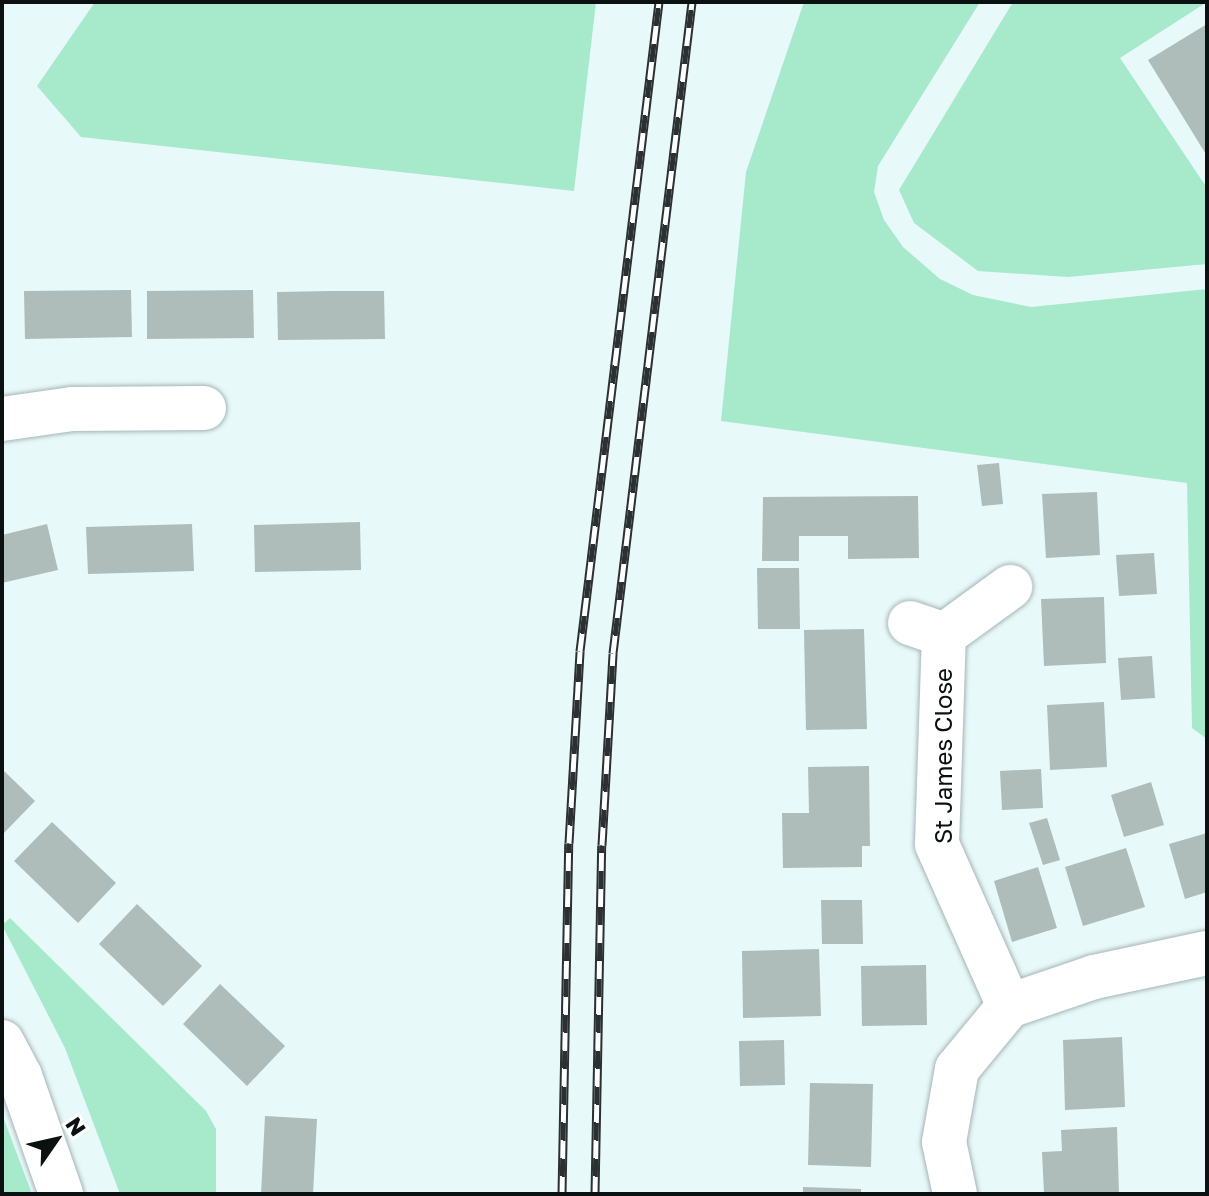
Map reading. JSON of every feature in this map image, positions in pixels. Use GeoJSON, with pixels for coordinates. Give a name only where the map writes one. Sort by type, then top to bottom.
{"type":"FeatureCollection","features":[{"type":"Feature","properties":{"kind":"street"},"geometry":{"type":"LineString","coordinates":[[2,419],[72,409],[204,408]]}},
{"type":"Feature","properties":{"kind":"street","name":"St James Close"},"geometry":{"type":"LineString","coordinates":[[1009,1006],[937,844],[927,629],[1010,587]]}},
{"type":"Feature","properties":{"kind":"street"},"geometry":{"type":"LineString","coordinates":[[955,1194],[944,1142],[957,1069],[1009,1006],[1094,977],[1207,953]]}},
{"type":"Feature","properties":{"kind":"street"},"geometry":{"type":"LineString","coordinates":[[2,1042],[20,1076],[61,1194]]}},
{"type":"Feature","properties":{"kind":"green space"},"geometry":{"type":"Polygon","coordinates":[[[95,2],[596,2],[574,191],[81,137],[37,86],[95,2]]]}},
{"type":"Feature","properties":{"kind":"green space"},"geometry":{"type":"Polygon","coordinates":[[[804,2],[980,2],[878,166],[874,192],[884,220],[903,247],[940,279],[973,295],[1031,307],[1207,289],[1207,739],[1192,728],[1187,483],[721,421],[746,172],[804,2]]]}},
{"type":"Feature","properties":{"kind":"green space"},"geometry":{"type":"Polygon","coordinates":[[[1013,2],[1207,2],[1120,58],[1207,188],[1207,264],[1068,277],[978,271],[914,223],[899,190],[1013,2]]]}},
{"type":"Feature","properties":{"kind":"green space"},"geometry":{"type":"Polygon","coordinates":[[[10,918],[206,1111],[216,1129],[216,1194],[120,1194],[65,1048],[2,925],[10,918]]]}},
{"type":"Feature","properties":{"kind":"green space"},"geometry":{"type":"Polygon","coordinates":[[[2,1114],[32,1194],[2,1194],[2,1114]]]}},
{"type":"Feature","properties":{"kind":"building"},"geometry":{"type":"Polygon","coordinates":[[[1207,24],[1207,156],[1148,60],[1207,24]]]}},
{"type":"Feature","properties":{"kind":"building"},"geometry":{"type":"Polygon","coordinates":[[[131,290],[132,337],[25,339],[24,291],[131,290]]]}},
{"type":"Feature","properties":{"kind":"building"},"geometry":{"type":"Polygon","coordinates":[[[253,290],[254,338],[147,339],[147,291],[253,290]]]}},
{"type":"Feature","properties":{"kind":"building"},"geometry":{"type":"Polygon","coordinates":[[[384,291],[385,339],[278,340],[277,292],[384,291]]]}},
{"type":"Feature","properties":{"kind":"building"},"geometry":{"type":"Polygon","coordinates":[[[999,463],[1003,504],[982,506],[977,465],[999,463]]]}},
{"type":"Feature","properties":{"kind":"building"},"geometry":{"type":"Polygon","coordinates":[[[1097,492],[1100,555],[1046,558],[1042,494],[1097,492]]]}},
{"type":"Feature","properties":{"kind":"building"},"geometry":{"type":"Polygon","coordinates":[[[918,496],[919,558],[848,559],[848,536],[799,536],[799,561],[762,561],[763,497],[918,496]]]}},
{"type":"Feature","properties":{"kind":"building"},"geometry":{"type":"Polygon","coordinates":[[[360,522],[361,570],[255,572],[254,525],[360,522]]]}},
{"type":"Feature","properties":{"kind":"building"},"geometry":{"type":"Polygon","coordinates":[[[47,524],[58,570],[2,583],[2,535],[47,524]]]}},
{"type":"Feature","properties":{"kind":"building"},"geometry":{"type":"Polygon","coordinates":[[[192,524],[194,571],[88,574],[86,527],[192,524]]]}},
{"type":"Feature","properties":{"kind":"building"},"geometry":{"type":"Polygon","coordinates":[[[1154,553],[1157,594],[1119,596],[1116,555],[1154,553]]]}},
{"type":"Feature","properties":{"kind":"building"},"geometry":{"type":"Polygon","coordinates":[[[757,568],[799,568],[800,629],[758,629],[757,568]]]}},
{"type":"Feature","properties":{"kind":"building"},"geometry":{"type":"Polygon","coordinates":[[[1104,597],[1106,663],[1044,666],[1041,599],[1104,597]]]}},
{"type":"Feature","properties":{"kind":"building"},"geometry":{"type":"Polygon","coordinates":[[[864,629],[867,729],[806,730],[804,630],[864,629]]]}},
{"type":"Feature","properties":{"kind":"building"},"geometry":{"type":"Polygon","coordinates":[[[1152,656],[1155,698],[1121,700],[1118,658],[1152,656]]]}},
{"type":"Feature","properties":{"kind":"building"},"geometry":{"type":"Polygon","coordinates":[[[1104,702],[1107,767],[1050,770],[1047,705],[1104,702]]]}},
{"type":"Feature","properties":{"kind":"building"},"geometry":{"type":"Polygon","coordinates":[[[869,766],[870,846],[862,846],[862,867],[783,868],[782,813],[809,813],[808,767],[869,766]]]}},
{"type":"Feature","properties":{"kind":"building"},"geometry":{"type":"Polygon","coordinates":[[[2,769],[35,801],[2,835],[2,769]]]}},
{"type":"Feature","properties":{"kind":"building"},"geometry":{"type":"Polygon","coordinates":[[[1041,769],[1043,808],[1002,810],[1000,771],[1041,769]]]}},
{"type":"Feature","properties":{"kind":"building"},"geometry":{"type":"Polygon","coordinates":[[[1151,782],[1164,825],[1124,837],[1111,795],[1151,782]]]}},
{"type":"Feature","properties":{"kind":"building"},"geometry":{"type":"Polygon","coordinates":[[[1047,818],[1060,860],[1043,865],[1029,823],[1047,818]]]}},
{"type":"Feature","properties":{"kind":"building"},"geometry":{"type":"Polygon","coordinates":[[[52,822],[116,883],[78,923],[14,861],[52,822]]]}},
{"type":"Feature","properties":{"kind":"building"},"geometry":{"type":"Polygon","coordinates":[[[1207,833],[1207,892],[1185,899],[1169,844],[1207,833]]]}},
{"type":"Feature","properties":{"kind":"building"},"geometry":{"type":"Polygon","coordinates":[[[1126,848],[1145,907],[1083,926],[1065,867],[1126,848]]]}},
{"type":"Feature","properties":{"kind":"building"},"geometry":{"type":"Polygon","coordinates":[[[1038,867],[1057,928],[1012,942],[994,881],[1038,867]]]}},
{"type":"Feature","properties":{"kind":"building"},"geometry":{"type":"Polygon","coordinates":[[[821,900],[862,900],[863,944],[822,944],[821,900]]]}},
{"type":"Feature","properties":{"kind":"building"},"geometry":{"type":"Polygon","coordinates":[[[137,904],[202,966],[163,1006],[99,944],[137,904]]]}},
{"type":"Feature","properties":{"kind":"building"},"geometry":{"type":"Polygon","coordinates":[[[819,949],[821,1016],[743,1018],[742,951],[819,949]]]}},
{"type":"Feature","properties":{"kind":"building"},"geometry":{"type":"Polygon","coordinates":[[[926,965],[927,1025],[862,1026],[861,966],[926,965]]]}},
{"type":"Feature","properties":{"kind":"building"},"geometry":{"type":"Polygon","coordinates":[[[220,984],[285,1046],[247,1086],[183,1024],[220,984]]]}},
{"type":"Feature","properties":{"kind":"building"},"geometry":{"type":"Polygon","coordinates":[[[1122,1037],[1125,1107],[1065,1110],[1063,1040],[1122,1037]]]}},
{"type":"Feature","properties":{"kind":"building"},"geometry":{"type":"Polygon","coordinates":[[[784,1040],[785,1085],[740,1086],[739,1041],[784,1040]]]}},
{"type":"Feature","properties":{"kind":"building"},"geometry":{"type":"Polygon","coordinates":[[[810,1083],[873,1084],[871,1167],[808,1165],[810,1083]]]}},
{"type":"Feature","properties":{"kind":"building"},"geometry":{"type":"Polygon","coordinates":[[[265,1116],[317,1119],[313,1194],[261,1194],[265,1116]]]}},
{"type":"Feature","properties":{"kind":"building"},"geometry":{"type":"Polygon","coordinates":[[[1117,1127],[1119,1194],[1044,1194],[1042,1152],[1062,1151],[1061,1130],[1117,1127]]]}},
{"type":"Feature","properties":{"kind":"building"},"geometry":{"type":"Polygon","coordinates":[[[803,1187],[861,1189],[861,1194],[803,1194],[803,1187]]]}},
{"type":"Feature","properties":{"kind":"railway"},"geometry":{"type":"LineString","coordinates":[[562,1194],[569,843],[580,651],[659,2]]}},
{"type":"Feature","properties":{"kind":"railway"},"geometry":{"type":"LineString","coordinates":[[595,1194],[602,845],[613,653],[692,2]]}}]}
